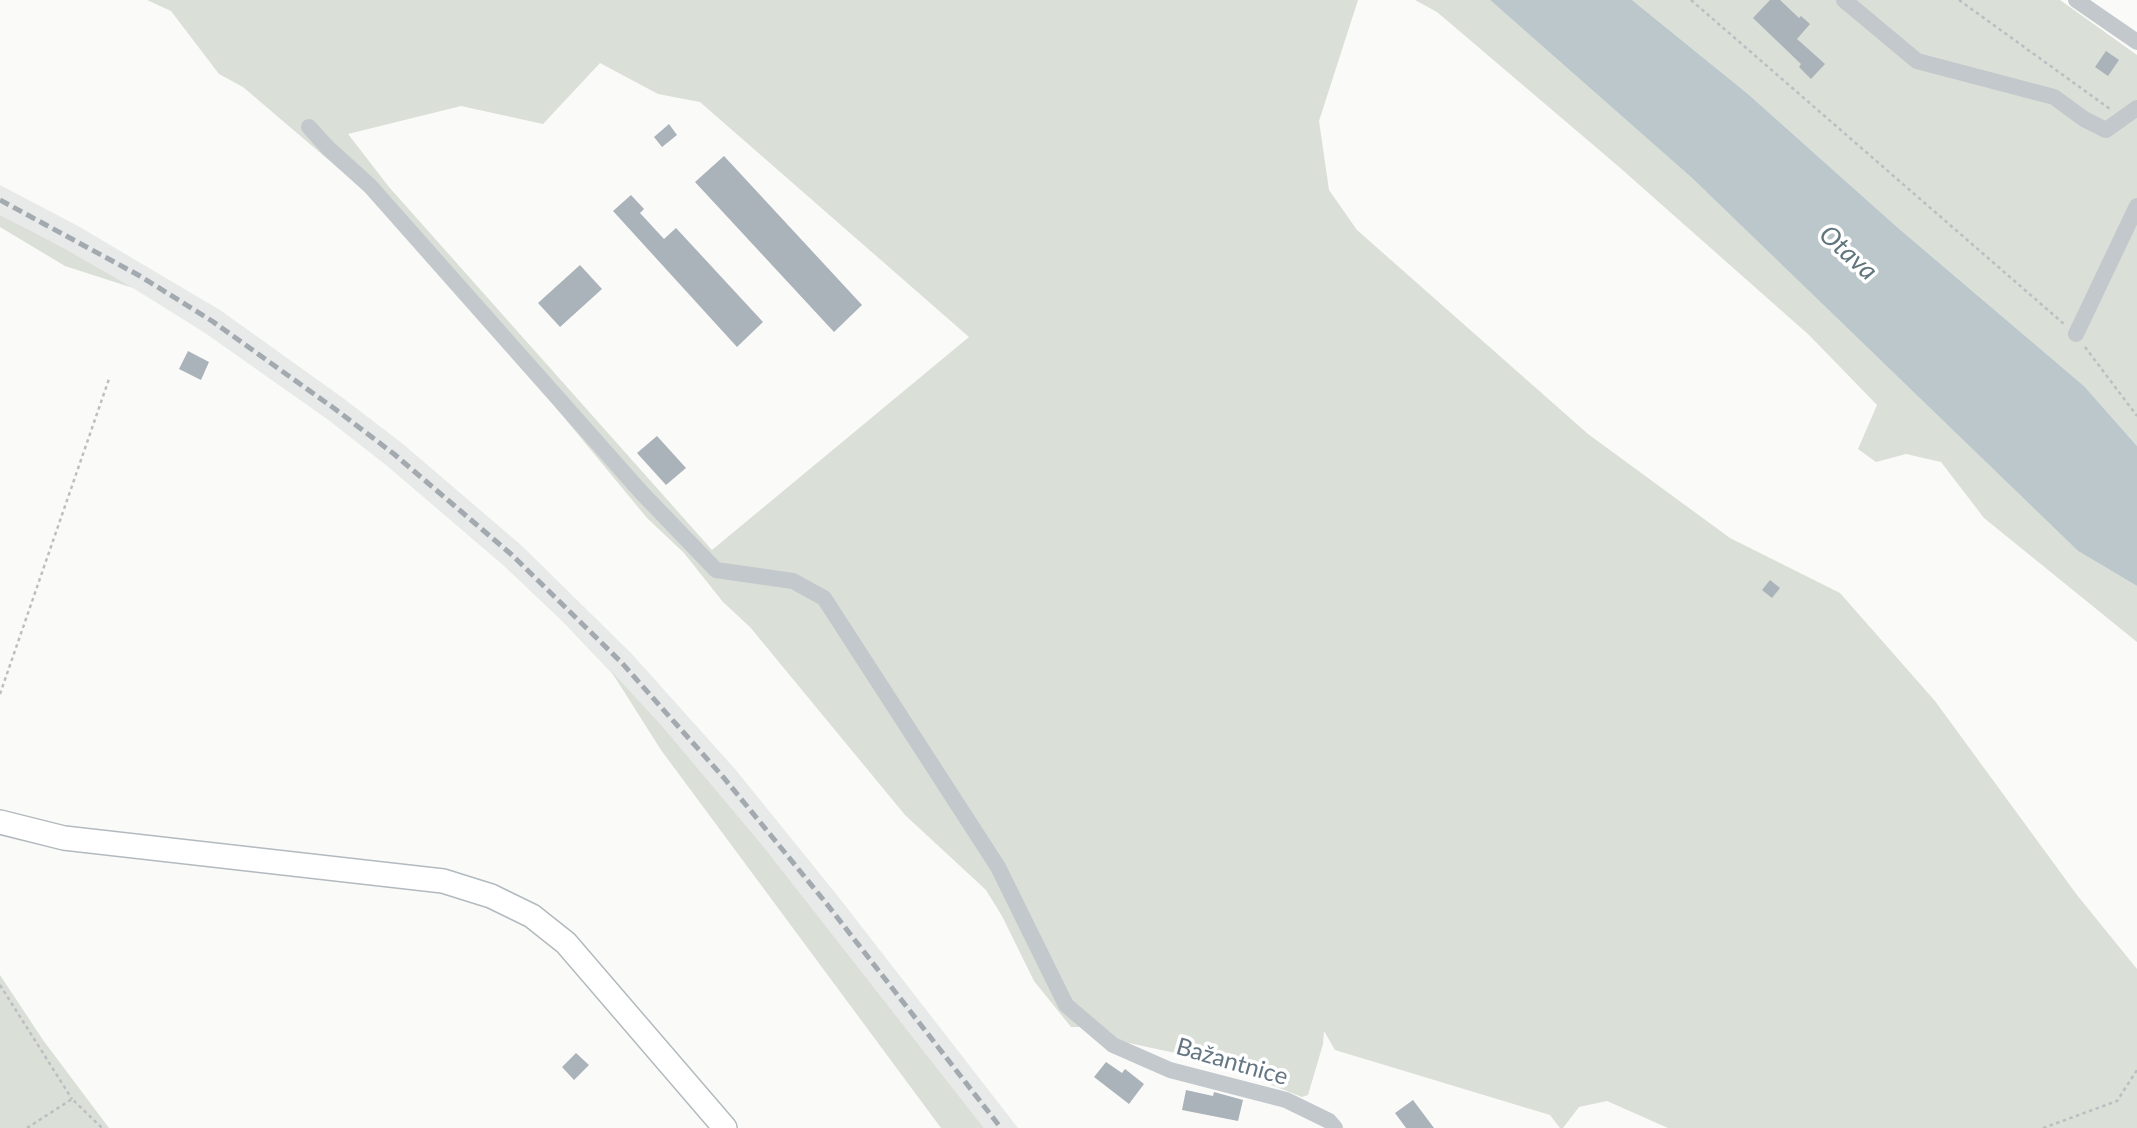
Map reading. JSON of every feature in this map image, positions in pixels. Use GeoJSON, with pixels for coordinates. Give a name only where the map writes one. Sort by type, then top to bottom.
{"type":"FeatureCollection","features":[{"type":"Feature","properties":{"kind":"street"},"geometry":{"type":"LineString","coordinates":[[1843,0],[1917,61],[2054,97],[2084,119],[2106,130],[2137,108]]}},
{"type":"Feature","properties":{"kind":"street"},"geometry":{"type":"LineString","coordinates":[[2076,0],[2137,42]]}},
{"type":"Feature","properties":{"kind":"street","name":"Bažantnice"},"geometry":{"type":"LineString","coordinates":[[309,127],[370,186],[641,492],[716,570],[793,581],[824,598],[998,867],[1066,1005],[1114,1045],[1170,1070],[1286,1100],[1329,1121],[1335,1128]]}},
{"type":"Feature","properties":{"kind":"street"},"geometry":{"type":"LineString","coordinates":[[2076,334],[2137,206]]}},
{"type":"Feature","properties":{"kind":"street"},"geometry":{"type":"LineString","coordinates":[[0,822],[64,838],[443,881],[491,896],[532,916],[566,943],[725,1128]]}},
{"type":"Feature","properties":{"kind":"path"},"geometry":{"type":"LineString","coordinates":[[1691,0],[2076,334],[2137,415]]}},
{"type":"Feature","properties":{"kind":"path"},"geometry":{"type":"LineString","coordinates":[[1959,0],[2124,119]]}},
{"type":"Feature","properties":{"kind":"path"},"geometry":{"type":"LineString","coordinates":[[0,694],[109,379]]}},
{"type":"Feature","properties":{"kind":"path"},"geometry":{"type":"LineString","coordinates":[[0,985],[72,1099],[102,1128]]}},
{"type":"Feature","properties":{"kind":"path"},"geometry":{"type":"LineString","coordinates":[[2043,1128],[2117,1101],[2137,1070]]}},
{"type":"Feature","properties":{"kind":"path"},"geometry":{"type":"LineString","coordinates":[[27,1128],[72,1099]]}},
{"type":"Feature","properties":{"kind":"shaded area"},"geometry":{"type":"Polygon","coordinates":[[[147,0],[1358,0],[1319,121],[1329,190],[1357,230],[1588,434],[1730,538],[1840,593],[1935,701],[2077,895],[2137,969],[2137,1128],[1668,1128],[1607,1101],[1579,1107],[1563,1128],[1560,1128],[1550,1115],[1335,1050],[1324,1031],[1323,1044],[1308,1095],[1302,1097],[1208,1060],[1124,1042],[1097,1027],[1071,1027],[1034,981],[986,890],[905,815],[750,627],[723,602],[684,553],[647,518],[509,351],[386,209],[243,87],[219,74],[171,11],[147,0]],[[600,63],[543,124],[461,106],[348,134],[389,187],[712,550],[969,337],[700,102],[658,94],[600,63]]]}},
{"type":"Feature","properties":{"kind":"shaded area"},"geometry":{"type":"Polygon","coordinates":[[[1415,0],[1490,0],[1692,178],[2078,551],[2137,586],[2137,642],[1984,518],[1941,462],[1906,454],[1876,462],[1858,449],[1877,405],[1809,335],[1618,166],[1437,12],[1415,0]]]}},
{"type":"Feature","properties":{"kind":"shaded area"},"geometry":{"type":"Polygon","coordinates":[[[1632,0],[2060,0],[2137,55],[2137,446],[2084,386],[1897,227],[1748,94],[1632,0]]]}},
{"type":"Feature","properties":{"kind":"shaded area"},"geometry":{"type":"Polygon","coordinates":[[[0,185],[78,226],[220,310],[403,444],[521,545],[631,653],[735,769],[837,895],[1018,1128],[984,1128],[763,846],[663,727],[561,620],[503,565],[386,465],[327,419],[205,333],[133,288],[0,215],[0,185]]]}},
{"type":"Feature","properties":{"kind":"shaded area"},"geometry":{"type":"Polygon","coordinates":[[[0,215],[133,288],[65,266],[0,227],[0,215]]]}},
{"type":"Feature","properties":{"kind":"shaded area"},"geometry":{"type":"Polygon","coordinates":[[[611,671],[663,727],[763,846],[984,1128],[941,1128],[661,750],[611,671]]]}},
{"type":"Feature","properties":{"kind":"shaded area"},"geometry":{"type":"Polygon","coordinates":[[[0,975],[43,1040],[109,1128],[0,1128],[0,975]]]}},
{"type":"Feature","properties":{"kind":"water","name":"Otava"},"geometry":{"type":"Polygon","coordinates":[[[1490,0],[1632,0],[1748,94],[1897,227],[2084,386],[2137,446],[2137,586],[2078,551],[1692,178],[1490,0]]]}},
{"type":"Feature","properties":{"kind":"building"},"geometry":{"type":"Polygon","coordinates":[[[1770,0],[1780,0],[1799,18],[1801,16],[1810,24],[1797,39],[1825,64],[1811,79],[1799,67],[1801,64],[1753,18],[1770,0]]]}},
{"type":"Feature","properties":{"kind":"building"},"geometry":{"type":"Polygon","coordinates":[[[2106,51],[2119,60],[2108,76],[2095,67],[2106,51]]]}},
{"type":"Feature","properties":{"kind":"building"},"geometry":{"type":"Polygon","coordinates":[[[669,124],[677,135],[662,147],[654,137],[669,124]]]}},
{"type":"Feature","properties":{"kind":"building"},"geometry":{"type":"Polygon","coordinates":[[[724,156],[862,305],[834,332],[695,182],[724,156]]]}},
{"type":"Feature","properties":{"kind":"building"},"geometry":{"type":"Polygon","coordinates":[[[631,195],[644,209],[640,213],[664,239],[676,228],[763,322],[737,347],[613,211],[631,195]]]}},
{"type":"Feature","properties":{"kind":"building"},"geometry":{"type":"Polygon","coordinates":[[[580,265],[602,289],[560,327],[538,303],[580,265]]]}},
{"type":"Feature","properties":{"kind":"building"},"geometry":{"type":"Polygon","coordinates":[[[188,351],[209,362],[201,380],[179,369],[188,351]]]}},
{"type":"Feature","properties":{"kind":"building"},"geometry":{"type":"Polygon","coordinates":[[[657,436],[686,468],[666,485],[637,453],[657,436]]]}},
{"type":"Feature","properties":{"kind":"building"},"geometry":{"type":"Polygon","coordinates":[[[1770,580],[1780,588],[1772,598],[1762,590],[1770,580]]]}},
{"type":"Feature","properties":{"kind":"building"},"geometry":{"type":"Polygon","coordinates":[[[576,1053],[589,1065],[574,1080],[562,1067],[576,1053]]]}},
{"type":"Feature","properties":{"kind":"building"},"geometry":{"type":"Polygon","coordinates":[[[1106,1062],[1122,1073],[1125,1069],[1144,1084],[1129,1104],[1094,1077],[1106,1062]]]}},
{"type":"Feature","properties":{"kind":"building"},"geometry":{"type":"Polygon","coordinates":[[[1186,1090],[1213,1096],[1214,1092],[1243,1100],[1238,1121],[1182,1110],[1186,1090]]]}},
{"type":"Feature","properties":{"kind":"building"},"geometry":{"type":"Polygon","coordinates":[[[1413,1100],[1434,1128],[1406,1128],[1395,1113],[1413,1100]]]}},
{"type":"Feature","properties":{"kind":"railway"},"geometry":{"type":"LineString","coordinates":[[0,200],[140,276],[212,321],[394,454],[512,555],[621,662],[724,778],[826,903],[1001,1128]]}}]}
